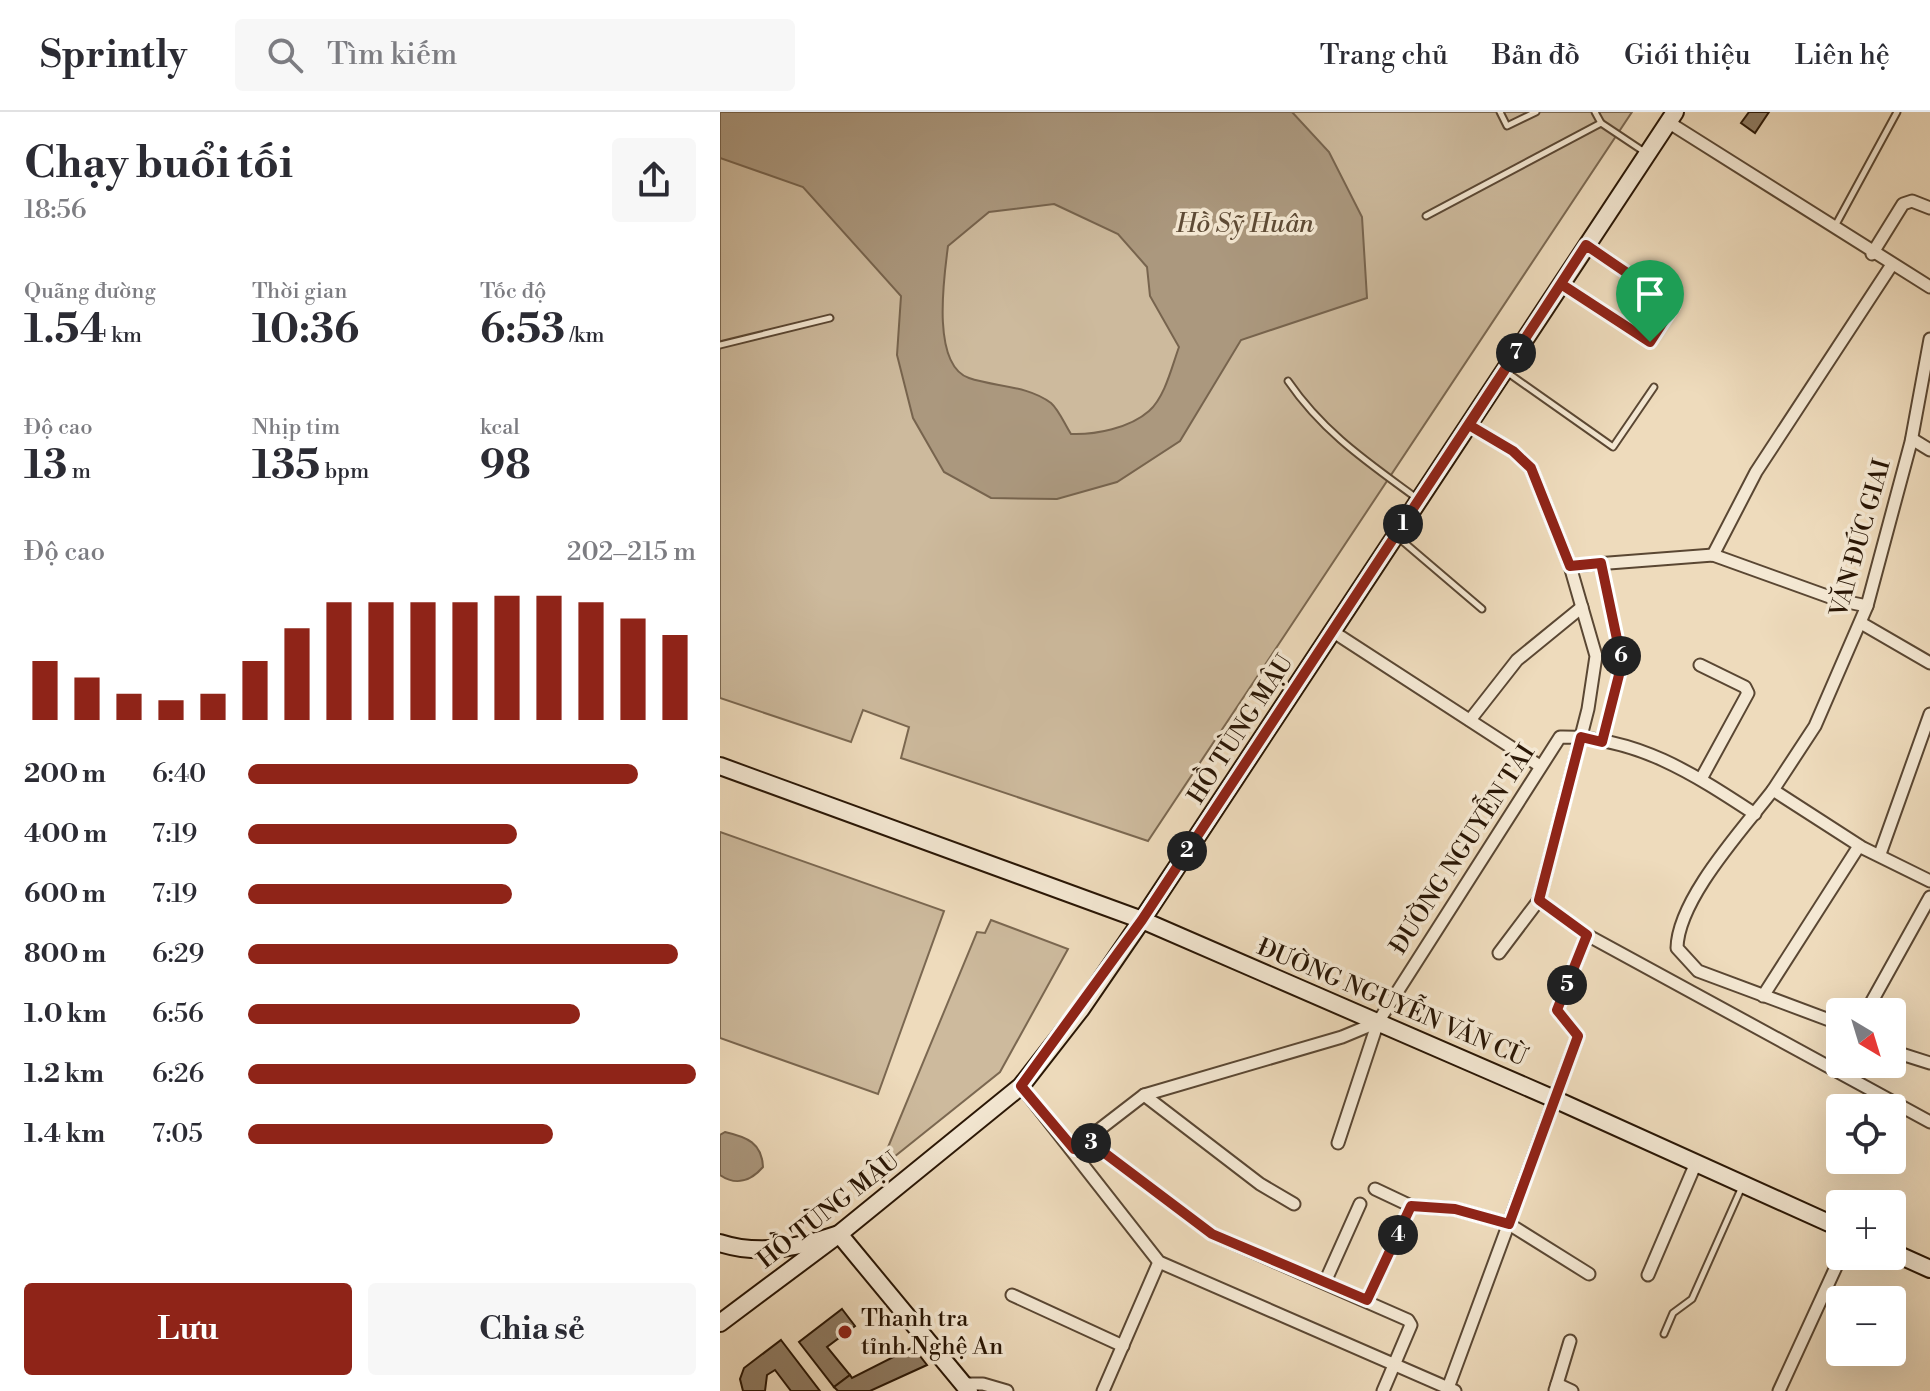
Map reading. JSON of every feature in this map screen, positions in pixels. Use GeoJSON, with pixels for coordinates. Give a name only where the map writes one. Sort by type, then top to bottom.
{"type":"FeatureCollection","features":[{"type":"Feature","properties":{"kind":"main road","name":"HỒ TÙNG MẬU"},"geometry":{"type":"LineString","coordinates":[[720,1323],[839,1234],[1021,1086],[1142,920],[1672,117]]}},
{"type":"Feature","properties":{"kind":"main road","name":"ĐƯỜNG NGUYỄN VĂN CỪ"},"geometry":{"type":"LineString","coordinates":[[720,766],[1142,920],[1552,1098],[1826,1222]]}},
{"type":"Feature","properties":{"kind":"main road"},"geometry":{"type":"LineString","coordinates":[[720,1243],[759,1250],[804,1246],[839,1234],[966,1388]]}},
{"type":"Feature","properties":{"kind":"main road"},"geometry":{"type":"LineString","coordinates":[[1906,1258],[1930,1269]]}},
{"type":"Feature","properties":{"kind":"street"},"geometry":{"type":"LineString","coordinates":[[1672,117],[1872,254],[1930,287]]}},
{"type":"Feature","properties":{"kind":"street"},"geometry":{"type":"LineString","coordinates":[[1872,254],[1903,204],[1912,201],[1930,208]]}},
{"type":"Feature","properties":{"kind":"street"},"geometry":{"type":"LineString","coordinates":[[1713,555],[1756,472],[1891,266]]}},
{"type":"Feature","properties":{"kind":"street","name":"VĂN ĐỨC GIAI"},"geometry":{"type":"LineString","coordinates":[[1763,996],[1698,971],[1677,948],[1677,933],[1710,870],[1773,790],[1815,726],[1835,672],[1861,623],[1912,439],[1930,339]]}},
{"type":"Feature","properties":{"kind":"street"},"geometry":{"type":"LineString","coordinates":[[1469,425],[1513,451],[1531,468],[1570,566],[1596,656],[1581,737],[1539,900],[1499,953]]}},
{"type":"Feature","properties":{"kind":"street"},"geometry":{"type":"LineString","coordinates":[[1912,439],[1930,450]]}},
{"type":"Feature","properties":{"kind":"street"},"geometry":{"type":"LineString","coordinates":[[1570,566],[1713,555],[1838,600],[1867,606]]}},
{"type":"Feature","properties":{"kind":"street"},"geometry":{"type":"LineString","coordinates":[[1470,720],[1517,660],[1582,607]]}},
{"type":"Feature","properties":{"kind":"street"},"geometry":{"type":"LineString","coordinates":[[1861,623],[1930,663]]}},
{"type":"Feature","properties":{"kind":"street"},"geometry":{"type":"LineString","coordinates":[[1332,631],[1540,766]]}},
{"type":"Feature","properties":{"kind":"street"},"geometry":{"type":"LineString","coordinates":[[1700,665],[1745,687],[1748,693],[1701,779]]}},
{"type":"Feature","properties":{"kind":"street"},"geometry":{"type":"LineString","coordinates":[[1880,854],[1930,714]]}},
{"type":"Feature","properties":{"kind":"street","name":"ĐƯỜNG NGUYỄN TÀI"},"geometry":{"type":"LineString","coordinates":[[1338,1143],[1378,1022],[1560,737],[1581,737]]}},
{"type":"Feature","properties":{"kind":"street"},"geometry":{"type":"LineString","coordinates":[[1581,737],[1665,758],[1755,814]]}},
{"type":"Feature","properties":{"kind":"street"},"geometry":{"type":"LineString","coordinates":[[1773,790],[1859,846],[1930,881]]}},
{"type":"Feature","properties":{"kind":"street"},"geometry":{"type":"LineString","coordinates":[[1826,1019],[1763,996],[1859,846]]}},
{"type":"Feature","properties":{"kind":"street"},"geometry":{"type":"LineString","coordinates":[[1874,998],[1930,897]]}},
{"type":"Feature","properties":{"kind":"street"},"geometry":{"type":"LineString","coordinates":[[1539,900],[1587,935],[1930,1122]]}},
{"type":"Feature","properties":{"kind":"street"},"geometry":{"type":"LineString","coordinates":[[1021,1086],[1074,1149],[1159,1262],[1452,1389],[1552,1098],[1578,1036],[1557,1010],[1587,935]]}},
{"type":"Feature","properties":{"kind":"street"},"geometry":{"type":"LineString","coordinates":[[1074,1149],[1144,1095],[1342,1037],[1378,1022]]}},
{"type":"Feature","properties":{"kind":"street"},"geometry":{"type":"LineString","coordinates":[[1906,1055],[1930,1063]]}},
{"type":"Feature","properties":{"kind":"street"},"geometry":{"type":"LineString","coordinates":[[1144,1095],[1260,1184],[1294,1204]]}},
{"type":"Feature","properties":{"kind":"street"},"geometry":{"type":"LineString","coordinates":[[1086,1139],[1212,1234],[1367,1300],[1411,1323],[1383,1391]]}},
{"type":"Feature","properties":{"kind":"street"},"geometry":{"type":"LineString","coordinates":[[1648,1275],[1696,1163]]}},
{"type":"Feature","properties":{"kind":"street"},"geometry":{"type":"LineString","coordinates":[[1375,1189],[1411,1206],[1455,1209],[1509,1224],[1589,1274]]}},
{"type":"Feature","properties":{"kind":"street"},"geometry":{"type":"LineString","coordinates":[[1325,1282],[1360,1204]]}},
{"type":"Feature","properties":{"kind":"street"},"geometry":{"type":"LineString","coordinates":[[1367,1300],[1411,1206]]}},
{"type":"Feature","properties":{"kind":"street"},"geometry":{"type":"LineString","coordinates":[[1103,1391],[1159,1262]]}},
{"type":"Feature","properties":{"kind":"street"},"geometry":{"type":"LineString","coordinates":[[1779,1391],[1835,1270]]}},
{"type":"Feature","properties":{"kind":"street"},"geometry":{"type":"LineString","coordinates":[[1012,1295],[1123,1346]]}},
{"type":"Feature","properties":{"kind":"street"},"geometry":{"type":"LineString","coordinates":[[1570,1341],[1556,1388],[1572,1391]]}},
{"type":"Feature","properties":{"kind":"street"},"geometry":{"type":"LineString","coordinates":[[966,1388],[983,1384],[1007,1391]]}},
{"type":"Feature","properties":{"kind":"lane"},"geometry":{"type":"LineString","coordinates":[[1500,112],[1507,126],[1536,112]]}},
{"type":"Feature","properties":{"kind":"lane"},"geometry":{"type":"LineString","coordinates":[[1595,112],[1601,123],[1647,153]]}},
{"type":"Feature","properties":{"kind":"lane"},"geometry":{"type":"LineString","coordinates":[[1833,228],[1897,112]]}},
{"type":"Feature","properties":{"kind":"lane"},"geometry":{"type":"LineString","coordinates":[[1426,216],[1601,123]]}},
{"type":"Feature","properties":{"kind":"lane"},"geometry":{"type":"LineString","coordinates":[[1561,284],[1650,342],[1674,305],[1586,245]]}},
{"type":"Feature","properties":{"kind":"lane"},"geometry":{"type":"LineString","coordinates":[[720,345],[830,318]]}},
{"type":"Feature","properties":{"kind":"lane"},"geometry":{"type":"LineString","coordinates":[[1504,370],[1613,447],[1654,387]]}},
{"type":"Feature","properties":{"kind":"lane"},"geometry":{"type":"LineString","coordinates":[[1288,381],[1312,416],[1355,454],[1419,500]]}},
{"type":"Feature","properties":{"kind":"lane"},"geometry":{"type":"LineString","coordinates":[[1396,535],[1482,609]]}},
{"type":"Feature","properties":{"kind":"lane"},"geometry":{"type":"LineString","coordinates":[[1601,563],[1622,663],[1602,742]]}},
{"type":"Feature","properties":{"kind":"lane"},"geometry":{"type":"LineString","coordinates":[[1664,1334],[1673,1313],[1692,1299],[1743,1184]]}},
{"type":"Feature","properties":{"kind":"shaded area"},"geometry":{"type":"Polygon","coordinates":[[[720,112],[1632,112],[1148,841],[901,758],[909,727],[863,710],[851,742],[720,698],[720,112]]]}},
{"type":"Feature","properties":{"kind":"shaded area"},"geometry":{"type":"Polygon","coordinates":[[[720,832],[944,911],[878,1094],[720,1038],[720,832]]]}},
{"type":"Feature","properties":{"kind":"shaded area"},"geometry":{"type":"Polygon","coordinates":[[[991,920],[1068,949],[1000,1072],[879,1169],[977,932],[985,933],[991,920]]]}},
{"type":"Feature","properties":{"kind":"water","name":"Hồ Sỹ Huân"},"geometry":{"type":"Polygon","coordinates":[[[720,112],[1292,112],[1329,152],[1362,217],[1367,298],[1241,340],[1180,441],[1117,482],[1057,499],[991,498],[944,472],[913,418],[897,355],[901,296],[803,187],[720,158],[720,112]],[[1054,204],[989,212],[948,246],[943,319],[949,356],[957,370],[969,378],[1042,397],[1054,406],[1071,434],[1112,429],[1132,422],[1149,411],[1164,390],[1179,347],[1150,296],[1147,267],[1118,234],[1054,204]]]}},
{"type":"Feature","properties":{"kind":"water"},"geometry":{"type":"Polygon","coordinates":[[[725,1132],[752,1142],[760,1152],[763,1167],[753,1176],[737,1181],[720,1175],[720,1135],[725,1132]]]}},
{"type":"Feature","properties":{"kind":"building"},"geometry":{"type":"Polygon","coordinates":[[[1749,112],[1769,112],[1755,133],[1741,123],[1749,112]]]}},
{"type":"Feature","properties":{"kind":"building"},"geometry":{"type":"Polygon","coordinates":[[[842,1309],[855,1326],[827,1347],[850,1375],[834,1387],[799,1342],[842,1309]]]}},
{"type":"Feature","properties":{"kind":"building"},"geometry":{"type":"Polygon","coordinates":[[[781,1340],[820,1391],[791,1391],[775,1370],[767,1375],[765,1391],[743,1391],[740,1379],[744,1368],[781,1340]]]}},
{"type":"Feature","properties":{"kind":"building"},"geometry":{"type":"Polygon","coordinates":[[[913,1347],[927,1365],[870,1391],[838,1391],[834,1387],[850,1375],[852,1378],[913,1347]]]}},
{"type":"Feature","properties":{"kind":"place","name":"Thanh tra tỉnh Nghệ An"},"geometry":{"type":"Point","coordinates":[845,1332]}},
{"type":"Feature","properties":{"kind":"route"},"geometry":{"type":"LineString","coordinates":[[1650,342],[1561,284],[1142,920],[1081,1009],[1021,1086],[1074,1149],[1086,1139],[1142,1185],[1212,1234],[1367,1300],[1411,1206],[1455,1209],[1509,1224],[1552,1098],[1578,1036],[1557,1010],[1587,935],[1539,900],[1581,737],[1602,742],[1622,663],[1601,563],[1570,566],[1531,468],[1513,451],[1469,425],[1561,284],[1586,245],[1674,305],[1650,342]]}}]}
